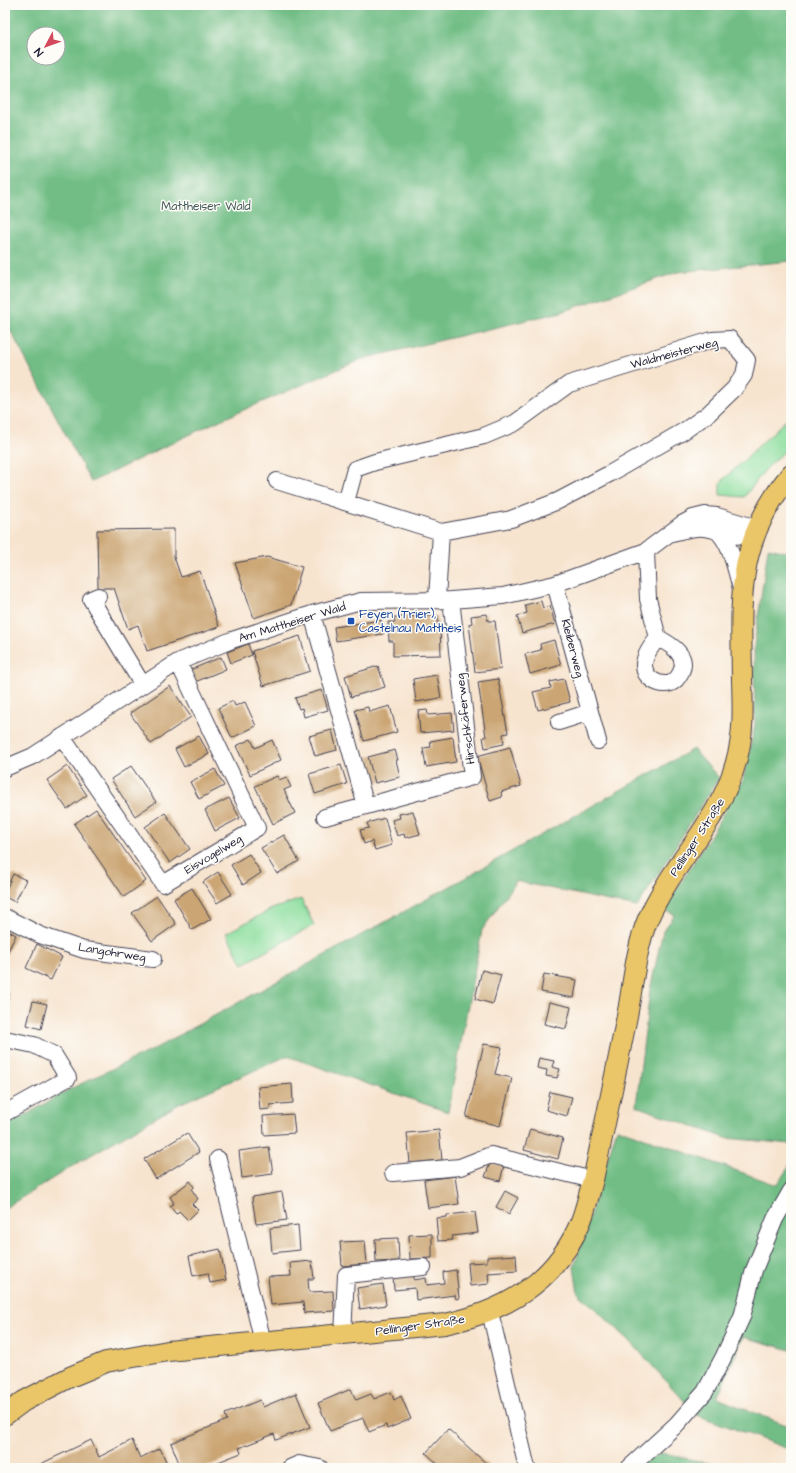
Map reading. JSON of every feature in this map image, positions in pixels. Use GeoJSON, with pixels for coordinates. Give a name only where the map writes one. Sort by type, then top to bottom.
{"type":"FeatureCollection","features":[{"type":"Feature","properties":{"kind":"main road","name":"Pellinger Straße"},"geometry":{"type":"LineString","coordinates":[[5,1415],[24,1401],[70,1377],[106,1362],[168,1351],[445,1324],[490,1312],[519,1297],[535,1285],[560,1258],[581,1222],[593,1180],[647,921],[669,882],[707,826],[724,797],[737,760],[742,738],[743,718],[742,594],[746,564],[756,528],[771,500],[791,474]]}},
{"type":"Feature","properties":{"kind":"street","name":"Waldmeisterweg"},"geometry":{"type":"LineString","coordinates":[[277,481],[441,532],[511,519],[558,501],[611,473],[684,431],[708,414],[734,389],[744,375],[747,360],[730,339],[712,340],[569,384],[516,423],[484,436],[375,462],[355,469],[346,502]]}},
{"type":"Feature","properties":{"kind":"street","name":"Am Mattheiser Wald"},"geometry":{"type":"LineString","coordinates":[[5,768],[32,756],[178,662],[232,640],[312,614],[361,601],[444,600],[503,596],[555,584],[646,551],[659,539],[672,533],[697,528],[716,530],[740,537],[752,533],[756,528],[717,516],[705,515],[693,518],[682,524],[672,533]]}},
{"type":"Feature","properties":{"kind":"street"},"geometry":{"type":"LineString","coordinates":[[716,530],[724,538],[729,547],[742,594]]}},
{"type":"Feature","properties":{"kind":"street"},"geometry":{"type":"LineString","coordinates":[[441,532],[444,600]]}},
{"type":"Feature","properties":{"kind":"street"},"geometry":{"type":"LineString","coordinates":[[646,551],[648,599],[658,638]]}},
{"type":"Feature","properties":{"kind":"street","name":"Kleiberweg"},"geometry":{"type":"LineString","coordinates":[[555,584],[598,742]]}},
{"type":"Feature","properties":{"kind":"street"},"geometry":{"type":"LineString","coordinates":[[98,596],[91,599],[142,684]]}},
{"type":"Feature","properties":{"kind":"street","name":"Hirschkäferweg"},"geometry":{"type":"LineString","coordinates":[[325,818],[472,777],[444,600]]}},
{"type":"Feature","properties":{"kind":"street"},"geometry":{"type":"LineString","coordinates":[[312,614],[366,806]]}},
{"type":"Feature","properties":{"kind":"street","name":"Eisvogelweg"},"geometry":{"type":"LineString","coordinates":[[62,737],[163,884],[257,828],[178,662]]}},
{"type":"Feature","properties":{"kind":"street"},"geometry":{"type":"LineString","coordinates":[[559,722],[590,712]]}},
{"type":"Feature","properties":{"kind":"street","name":"Langohrweg"},"geometry":{"type":"LineString","coordinates":[[5,917],[40,934],[84,950],[153,959]]}},
{"type":"Feature","properties":{"kind":"street"},"geometry":{"type":"LineString","coordinates":[[5,1039],[34,1045],[54,1055],[68,1078],[5,1112]]}},
{"type":"Feature","properties":{"kind":"street"},"geometry":{"type":"LineString","coordinates":[[393,1174],[460,1167],[491,1155],[593,1180]]}},
{"type":"Feature","properties":{"kind":"street"},"geometry":{"type":"LineString","coordinates":[[218,1159],[263,1342]]}},
{"type":"Feature","properties":{"kind":"street"},"geometry":{"type":"LineString","coordinates":[[628,1468],[676,1425],[705,1392],[742,1317],[754,1270],[775,1219],[791,1191]]}},
{"type":"Feature","properties":{"kind":"street"},"geometry":{"type":"LineString","coordinates":[[343,1335],[346,1275],[423,1267]]}},
{"type":"Feature","properties":{"kind":"street"},"geometry":{"type":"LineString","coordinates":[[490,1312],[527,1468]]}},
{"type":"Feature","properties":{"kind":"street"},"geometry":{"type":"LineString","coordinates":[[290,1468],[299,1464],[320,1468]]}},
{"type":"Feature","properties":{"kind":"green space","name":"Mattheiser Wald"},"geometry":{"type":"Polygon","coordinates":[[[5,5],[791,5],[791,261],[678,272],[561,312],[362,359],[218,421],[91,482],[7,324],[5,324],[5,5]]]}},
{"type":"Feature","properties":{"kind":"green space"},"geometry":{"type":"Polygon","coordinates":[[[791,415],[791,445],[766,469],[744,497],[720,495],[720,483],[791,415]]]}},
{"type":"Feature","properties":{"kind":"green space"},"geometry":{"type":"Polygon","coordinates":[[[768,548],[791,554],[791,1144],[726,1138],[636,1106],[650,990],[663,931],[675,915],[664,910],[743,780],[755,725],[754,646],[768,548]]]}},
{"type":"Feature","properties":{"kind":"green space"},"geometry":{"type":"Polygon","coordinates":[[[693,749],[719,778],[637,907],[516,881],[482,930],[448,1112],[287,1056],[179,1104],[84,1159],[5,1208],[5,1127],[68,1090],[154,1049],[447,888],[693,749]]]}},
{"type":"Feature","properties":{"kind":"green space"},"geometry":{"type":"Polygon","coordinates":[[[301,899],[314,925],[243,964],[226,933],[272,909],[301,899]]]}},
{"type":"Feature","properties":{"kind":"green space"},"geometry":{"type":"Polygon","coordinates":[[[617,1128],[777,1185],[791,1163],[791,1350],[743,1337],[717,1398],[791,1427],[791,1450],[697,1415],[629,1340],[578,1293],[574,1267],[617,1128]]]}},
{"type":"Feature","properties":{"kind":"green space"},"geometry":{"type":"Polygon","coordinates":[[[661,1453],[716,1465],[716,1468],[636,1468],[661,1453]]]}},
{"type":"Feature","properties":{"kind":"building"},"geometry":{"type":"Polygon","coordinates":[[[174,529],[174,557],[181,577],[200,571],[219,627],[147,651],[138,625],[128,629],[114,588],[98,588],[97,530],[174,529]]]}},
{"type":"Feature","properties":{"kind":"building"},"geometry":{"type":"Polygon","coordinates":[[[267,557],[302,567],[291,605],[254,618],[235,563],[267,557]]]}},
{"type":"Feature","properties":{"kind":"building"},"geometry":{"type":"Polygon","coordinates":[[[541,601],[543,608],[550,606],[555,624],[522,633],[517,616],[527,613],[525,605],[541,601]]]}},
{"type":"Feature","properties":{"kind":"building"},"geometry":{"type":"Polygon","coordinates":[[[487,614],[488,621],[495,621],[501,669],[475,672],[469,624],[472,623],[471,616],[487,614]]]}},
{"type":"Feature","properties":{"kind":"building"},"geometry":{"type":"Polygon","coordinates":[[[438,616],[438,624],[440,624],[441,655],[393,656],[393,641],[389,641],[388,622],[395,622],[394,617],[438,616]]]}},
{"type":"Feature","properties":{"kind":"building"},"geometry":{"type":"Polygon","coordinates":[[[381,620],[383,634],[336,641],[334,627],[381,620]]]}},
{"type":"Feature","properties":{"kind":"building"},"geometry":{"type":"Polygon","coordinates":[[[300,636],[310,671],[263,686],[252,651],[300,636]]]}},
{"type":"Feature","properties":{"kind":"building"},"geometry":{"type":"Polygon","coordinates":[[[554,640],[561,665],[530,674],[525,654],[541,650],[540,644],[554,640]]]}},
{"type":"Feature","properties":{"kind":"building"},"geometry":{"type":"Polygon","coordinates":[[[248,644],[252,655],[231,663],[227,652],[248,644]]]}},
{"type":"Feature","properties":{"kind":"building"},"geometry":{"type":"Polygon","coordinates":[[[221,657],[226,669],[195,682],[190,670],[221,657]]]}},
{"type":"Feature","properties":{"kind":"building"},"geometry":{"type":"Polygon","coordinates":[[[378,666],[385,687],[351,697],[345,676],[378,666]]]}},
{"type":"Feature","properties":{"kind":"building"},"geometry":{"type":"Polygon","coordinates":[[[437,675],[441,698],[416,702],[413,679],[437,675]]]}},
{"type":"Feature","properties":{"kind":"building"},"geometry":{"type":"Polygon","coordinates":[[[498,679],[508,733],[503,734],[504,744],[485,748],[483,737],[486,737],[478,682],[498,679]]]}},
{"type":"Feature","properties":{"kind":"building"},"geometry":{"type":"Polygon","coordinates":[[[564,679],[570,702],[538,710],[533,692],[551,688],[550,682],[564,679]]]}},
{"type":"Feature","properties":{"kind":"building"},"geometry":{"type":"Polygon","coordinates":[[[170,686],[191,717],[151,744],[130,713],[170,686]]]}},
{"type":"Feature","properties":{"kind":"building"},"geometry":{"type":"Polygon","coordinates":[[[322,690],[328,710],[304,717],[302,708],[299,709],[295,698],[322,690]]]}},
{"type":"Feature","properties":{"kind":"building"},"geometry":{"type":"Polygon","coordinates":[[[233,701],[235,706],[245,702],[256,726],[232,738],[218,708],[233,701]]]}},
{"type":"Feature","properties":{"kind":"building"},"geometry":{"type":"Polygon","coordinates":[[[390,706],[397,732],[364,741],[355,710],[368,707],[369,712],[390,706]]]}},
{"type":"Feature","properties":{"kind":"building"},"geometry":{"type":"Polygon","coordinates":[[[427,710],[428,715],[452,713],[454,730],[420,733],[418,711],[427,710]]]}},
{"type":"Feature","properties":{"kind":"building"},"geometry":{"type":"Polygon","coordinates":[[[332,730],[337,750],[315,756],[309,736],[332,730]]]}},
{"type":"Feature","properties":{"kind":"building"},"geometry":{"type":"Polygon","coordinates":[[[199,736],[209,754],[184,767],[175,749],[199,736]]]}},
{"type":"Feature","properties":{"kind":"building"},"geometry":{"type":"Polygon","coordinates":[[[453,737],[456,762],[426,767],[423,748],[431,747],[430,741],[453,737]]]}},
{"type":"Feature","properties":{"kind":"building"},"geometry":{"type":"Polygon","coordinates":[[[251,739],[255,748],[272,740],[281,760],[250,775],[236,746],[251,739]]]}},
{"type":"Feature","properties":{"kind":"building"},"geometry":{"type":"Polygon","coordinates":[[[510,747],[521,786],[501,792],[502,797],[490,801],[477,756],[510,747]]]}},
{"type":"Feature","properties":{"kind":"building"},"geometry":{"type":"Polygon","coordinates":[[[395,750],[400,777],[375,783],[368,757],[395,750]]]}},
{"type":"Feature","properties":{"kind":"building"},"geometry":{"type":"Polygon","coordinates":[[[341,765],[347,784],[315,794],[309,774],[341,765]]]}},
{"type":"Feature","properties":{"kind":"building"},"geometry":{"type":"Polygon","coordinates":[[[67,766],[87,795],[67,809],[47,780],[67,766]]]}},
{"type":"Feature","properties":{"kind":"building"},"geometry":{"type":"Polygon","coordinates":[[[131,766],[156,802],[135,816],[111,779],[131,766]]]}},
{"type":"Feature","properties":{"kind":"building"},"geometry":{"type":"Polygon","coordinates":[[[215,769],[224,786],[199,799],[190,782],[215,769]]]}},
{"type":"Feature","properties":{"kind":"building"},"geometry":{"type":"Polygon","coordinates":[[[277,776],[279,780],[286,777],[291,787],[284,790],[295,813],[273,824],[255,786],[277,776]]]}},
{"type":"Feature","properties":{"kind":"building"},"geometry":{"type":"Polygon","coordinates":[[[229,798],[240,818],[215,831],[205,810],[229,798]]]}},
{"type":"Feature","properties":{"kind":"building"},"geometry":{"type":"Polygon","coordinates":[[[96,809],[146,881],[124,897],[74,824],[96,809]]]}},
{"type":"Feature","properties":{"kind":"building"},"geometry":{"type":"Polygon","coordinates":[[[413,811],[420,834],[405,838],[404,834],[397,836],[392,820],[400,818],[399,814],[413,811]]]}},
{"type":"Feature","properties":{"kind":"building"},"geometry":{"type":"Polygon","coordinates":[[[165,813],[190,849],[170,863],[145,827],[165,813]]]}},
{"type":"Feature","properties":{"kind":"building"},"geometry":{"type":"Polygon","coordinates":[[[385,818],[392,845],[375,850],[372,841],[364,844],[360,830],[369,828],[367,823],[385,818]]]}},
{"type":"Feature","properties":{"kind":"building"},"geometry":{"type":"Polygon","coordinates":[[[284,835],[299,861],[277,874],[261,848],[284,835]]]}},
{"type":"Feature","properties":{"kind":"building"},"geometry":{"type":"Polygon","coordinates":[[[249,854],[261,873],[243,885],[231,865],[249,854]]]}},
{"type":"Feature","properties":{"kind":"building"},"geometry":{"type":"Polygon","coordinates":[[[218,872],[232,894],[217,903],[203,882],[218,872]]]}},
{"type":"Feature","properties":{"kind":"building"},"geometry":{"type":"Polygon","coordinates":[[[13,874],[26,880],[15,902],[5,897],[5,892],[13,874]]]}},
{"type":"Feature","properties":{"kind":"building"},"geometry":{"type":"Polygon","coordinates":[[[192,888],[211,919],[192,930],[174,899],[192,888]]]}},
{"type":"Feature","properties":{"kind":"building"},"geometry":{"type":"Polygon","coordinates":[[[157,896],[176,924],[152,941],[132,913],[157,896]]]}},
{"type":"Feature","properties":{"kind":"building"},"geometry":{"type":"Polygon","coordinates":[[[5,929],[16,935],[5,957],[5,929]]]}},
{"type":"Feature","properties":{"kind":"building"},"geometry":{"type":"Polygon","coordinates":[[[37,944],[62,957],[51,980],[26,968],[37,944]]]}},
{"type":"Feature","properties":{"kind":"building"},"geometry":{"type":"Polygon","coordinates":[[[482,970],[501,975],[493,1004],[475,999],[482,970]]]}},
{"type":"Feature","properties":{"kind":"building"},"geometry":{"type":"Polygon","coordinates":[[[544,974],[577,980],[574,998],[541,992],[544,974]]]}},
{"type":"Feature","properties":{"kind":"building"},"geometry":{"type":"Polygon","coordinates":[[[5,993],[9,994],[6,1009],[5,1009],[5,993]]]}},
{"type":"Feature","properties":{"kind":"building"},"geometry":{"type":"Polygon","coordinates":[[[33,1001],[47,1004],[41,1029],[27,1025],[33,1001]]]}},
{"type":"Feature","properties":{"kind":"building"},"geometry":{"type":"Polygon","coordinates":[[[549,1002],[571,1007],[566,1029],[544,1024],[549,1002]]]}},
{"type":"Feature","properties":{"kind":"building"},"geometry":{"type":"Polygon","coordinates":[[[484,1044],[502,1047],[495,1074],[512,1078],[500,1126],[466,1117],[484,1044]]]}},
{"type":"Feature","properties":{"kind":"building"},"geometry":{"type":"Polygon","coordinates":[[[539,1058],[554,1061],[552,1067],[560,1069],[557,1078],[546,1076],[547,1070],[537,1068],[539,1058]]]}},
{"type":"Feature","properties":{"kind":"building"},"geometry":{"type":"Polygon","coordinates":[[[292,1084],[293,1103],[270,1105],[270,1109],[260,1110],[258,1087],[292,1084]]]}},
{"type":"Feature","properties":{"kind":"building"},"geometry":{"type":"Polygon","coordinates":[[[550,1092],[572,1097],[567,1116],[546,1110],[550,1092]]]}},
{"type":"Feature","properties":{"kind":"building"},"geometry":{"type":"Polygon","coordinates":[[[293,1114],[295,1133],[264,1135],[263,1116],[293,1114]]]}},
{"type":"Feature","properties":{"kind":"building"},"geometry":{"type":"Polygon","coordinates":[[[530,1129],[563,1138],[558,1159],[524,1150],[530,1129]]]}},
{"type":"Feature","properties":{"kind":"building"},"geometry":{"type":"Polygon","coordinates":[[[439,1130],[442,1160],[410,1163],[407,1133],[439,1130]]]}},
{"type":"Feature","properties":{"kind":"building"},"geometry":{"type":"Polygon","coordinates":[[[187,1133],[199,1152],[156,1179],[144,1159],[187,1133]]]}},
{"type":"Feature","properties":{"kind":"building"},"geometry":{"type":"Polygon","coordinates":[[[269,1147],[273,1174],[242,1178],[239,1151],[269,1147]]]}},
{"type":"Feature","properties":{"kind":"building"},"geometry":{"type":"Polygon","coordinates":[[[490,1163],[504,1166],[500,1181],[485,1177],[490,1163]]]}},
{"type":"Feature","properties":{"kind":"building"},"geometry":{"type":"Polygon","coordinates":[[[455,1176],[459,1204],[428,1208],[424,1180],[455,1176]]]}},
{"type":"Feature","properties":{"kind":"building"},"geometry":{"type":"Polygon","coordinates":[[[190,1181],[194,1187],[192,1190],[198,1199],[192,1204],[198,1210],[188,1220],[179,1211],[176,1214],[170,1206],[174,1203],[170,1197],[190,1181]]]}},
{"type":"Feature","properties":{"kind":"building"},"geometry":{"type":"Polygon","coordinates":[[[505,1191],[518,1198],[509,1214],[496,1207],[505,1191]]]}},
{"type":"Feature","properties":{"kind":"building"},"geometry":{"type":"Polygon","coordinates":[[[282,1192],[287,1220],[256,1224],[252,1197],[282,1192]]]}},
{"type":"Feature","properties":{"kind":"building"},"geometry":{"type":"Polygon","coordinates":[[[475,1212],[478,1233],[452,1236],[453,1240],[438,1241],[436,1218],[447,1217],[447,1215],[475,1212]]]}},
{"type":"Feature","properties":{"kind":"building"},"geometry":{"type":"Polygon","coordinates":[[[298,1225],[300,1250],[272,1253],[270,1228],[298,1225]]]}},
{"type":"Feature","properties":{"kind":"building"},"geometry":{"type":"Polygon","coordinates":[[[432,1234],[432,1258],[410,1259],[409,1235],[432,1234]]]}},
{"type":"Feature","properties":{"kind":"building"},"geometry":{"type":"Polygon","coordinates":[[[398,1238],[399,1261],[376,1262],[375,1239],[398,1238]]]}},
{"type":"Feature","properties":{"kind":"building"},"geometry":{"type":"Polygon","coordinates":[[[365,1241],[367,1264],[342,1266],[340,1242],[365,1241]]]}},
{"type":"Feature","properties":{"kind":"building"},"geometry":{"type":"Polygon","coordinates":[[[220,1249],[226,1280],[210,1283],[208,1273],[193,1276],[189,1256],[220,1249]]]}},
{"type":"Feature","properties":{"kind":"building"},"geometry":{"type":"Polygon","coordinates":[[[516,1255],[517,1271],[488,1273],[489,1284],[470,1286],[468,1263],[487,1262],[487,1257],[516,1255]]]}},
{"type":"Feature","properties":{"kind":"building"},"geometry":{"type":"Polygon","coordinates":[[[312,1261],[314,1279],[308,1279],[309,1292],[333,1291],[334,1311],[304,1313],[303,1302],[271,1305],[268,1277],[291,1276],[290,1263],[312,1261]]]}},
{"type":"Feature","properties":{"kind":"building"},"geometry":{"type":"Polygon","coordinates":[[[456,1270],[459,1298],[456,1299],[455,1295],[416,1300],[415,1288],[394,1290],[393,1276],[414,1274],[414,1280],[426,1278],[427,1285],[444,1283],[443,1272],[456,1270]]]}},
{"type":"Feature","properties":{"kind":"building"},"geometry":{"type":"Polygon","coordinates":[[[383,1284],[386,1305],[360,1309],[357,1288],[383,1284]]]}},
{"type":"Feature","properties":{"kind":"building"},"geometry":{"type":"Polygon","coordinates":[[[351,1389],[356,1400],[371,1394],[374,1399],[391,1392],[394,1400],[401,1396],[411,1419],[387,1429],[386,1425],[369,1432],[363,1418],[330,1431],[318,1403],[351,1389]]]}},
{"type":"Feature","properties":{"kind":"building"},"geometry":{"type":"Polygon","coordinates":[[[296,1393],[310,1427],[276,1440],[274,1434],[239,1448],[241,1453],[203,1468],[181,1468],[171,1443],[227,1420],[225,1414],[260,1400],[263,1407],[296,1393]]]}},
{"type":"Feature","properties":{"kind":"building"},"geometry":{"type":"Polygon","coordinates":[[[448,1429],[488,1465],[485,1468],[442,1468],[426,1453],[448,1429]]]}},
{"type":"Feature","properties":{"kind":"building"},"geometry":{"type":"Polygon","coordinates":[[[91,1440],[99,1457],[132,1440],[140,1458],[160,1448],[169,1468],[32,1468],[91,1440]]]}},
{"type":"Feature","properties":{"kind":"place","name":"Feyen (Trier), Castelnau Mattheis"},"geometry":{"type":"Point","coordinates":[351,621]}}]}
